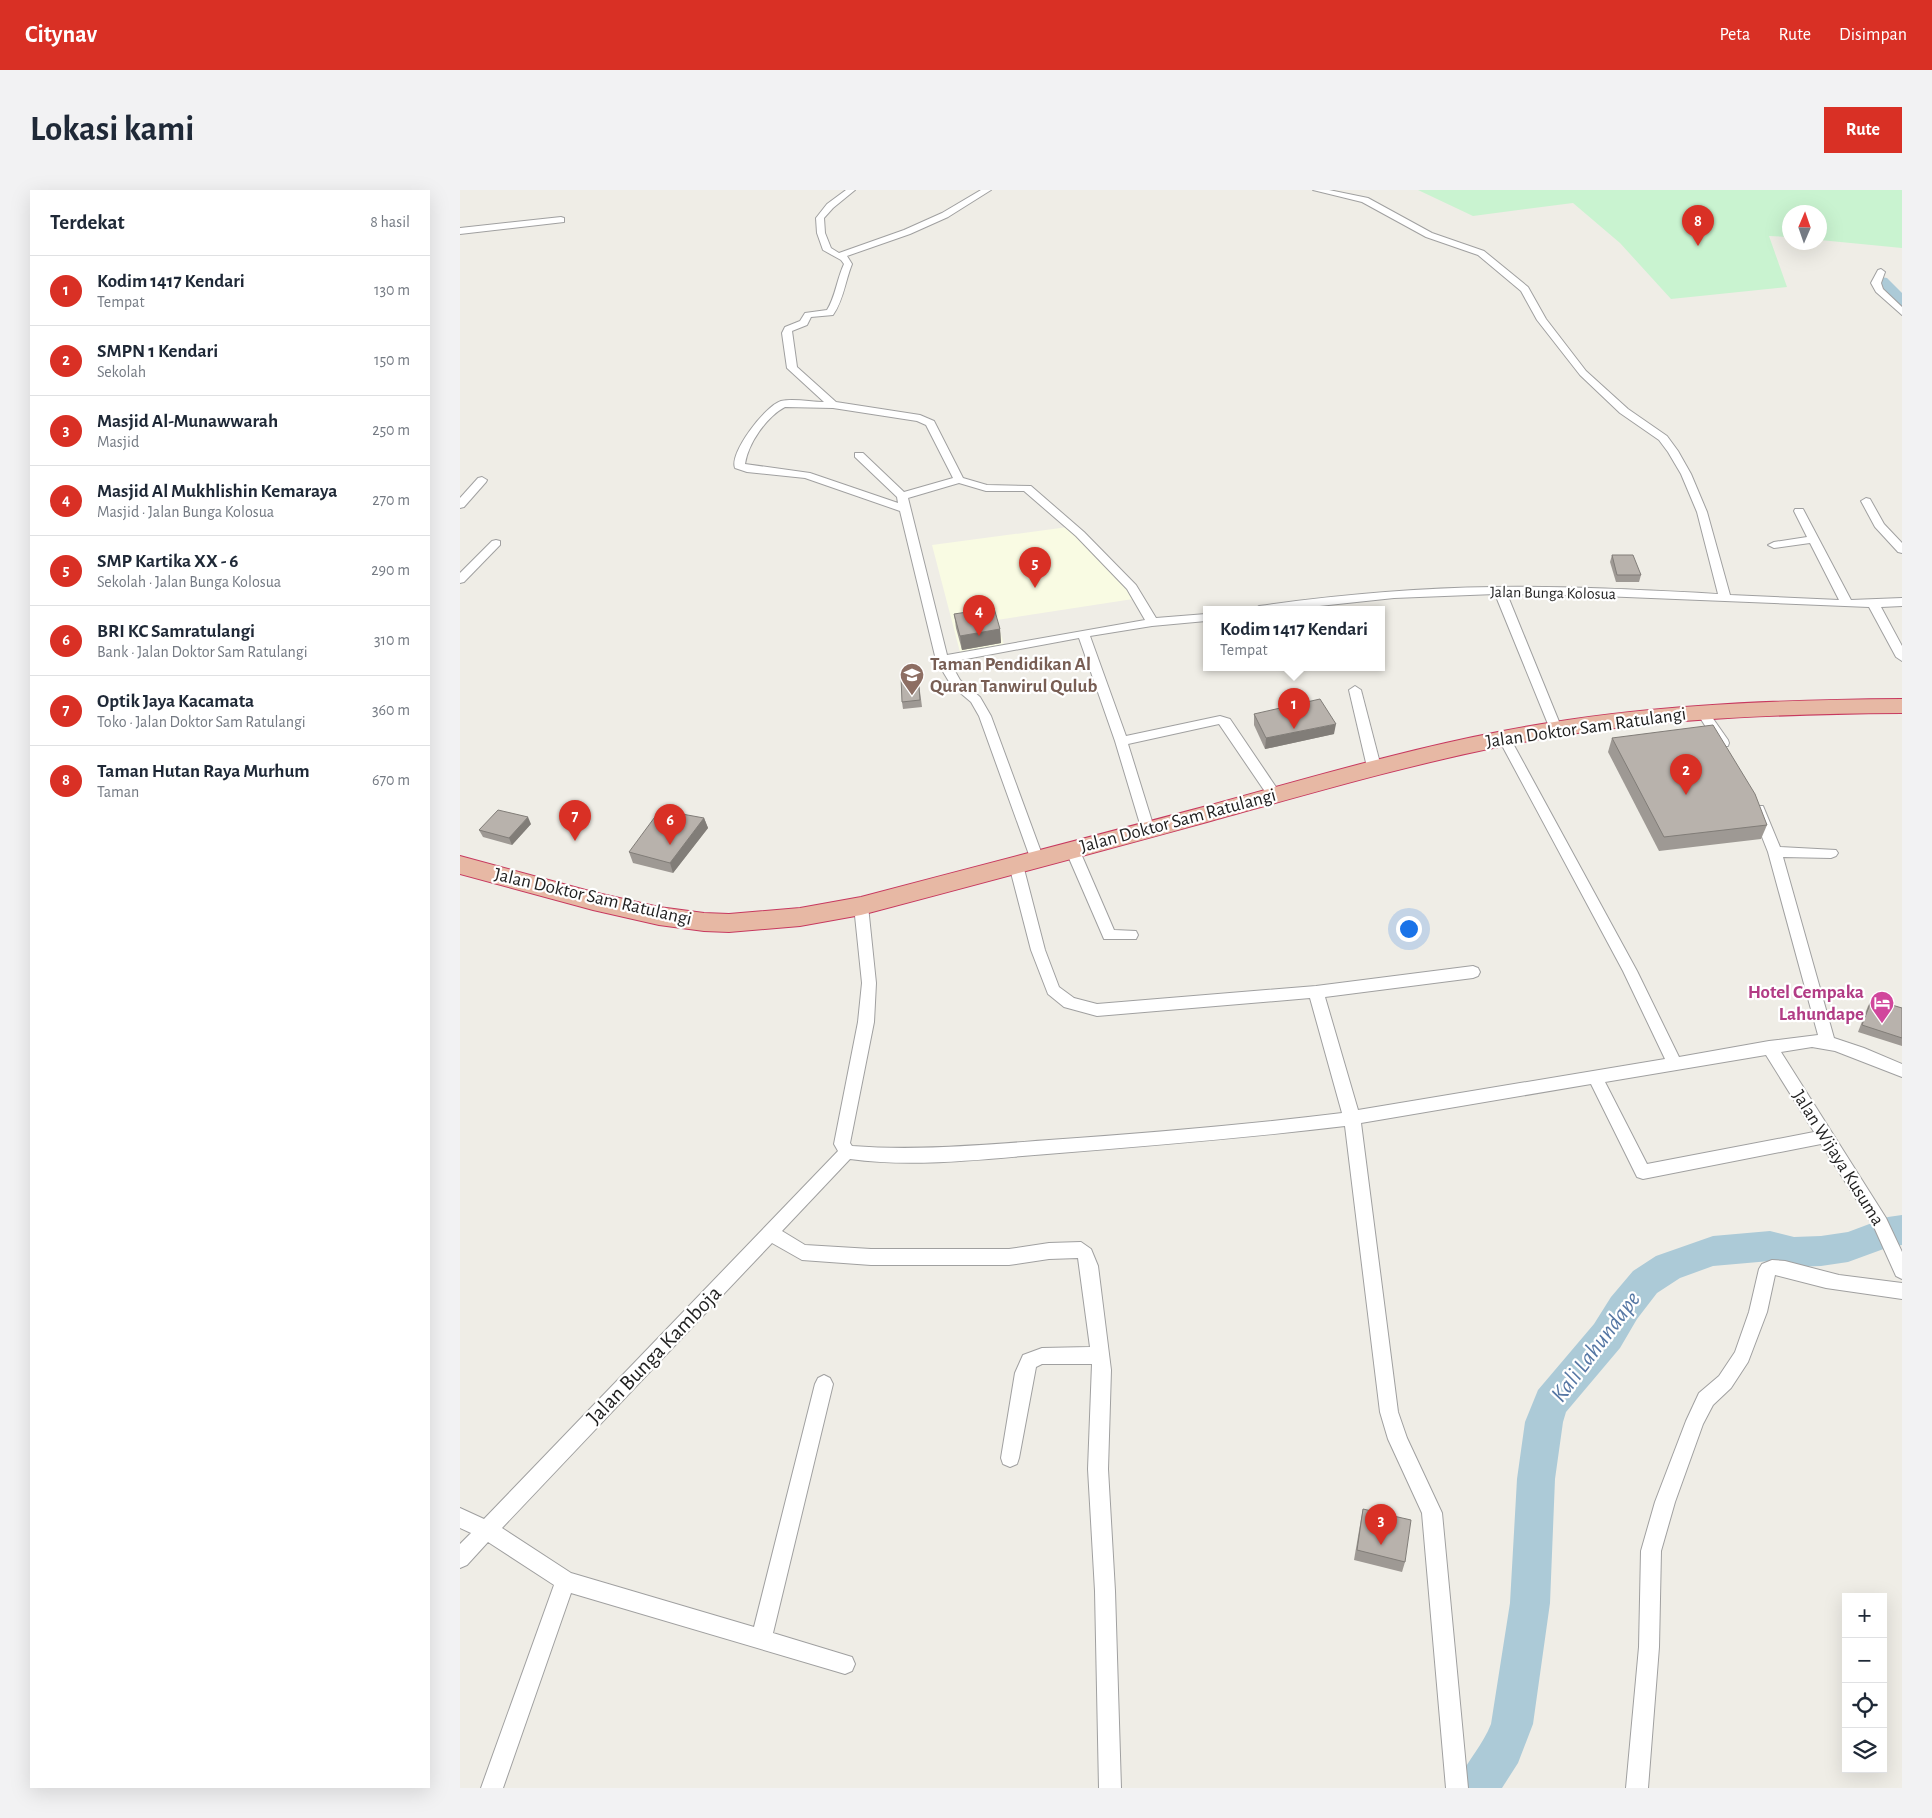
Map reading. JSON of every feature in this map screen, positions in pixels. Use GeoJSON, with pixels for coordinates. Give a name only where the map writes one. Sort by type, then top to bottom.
{"type":"FeatureCollection","features":[{"type":"Feature","properties":{"kind":"highway","name":"Jalan Doktor Sam Ratulangi"},"geometry":{"type":"LineString","coordinates":[[460,865],[592,901],[659,916],[704,922],[759,921],[862,906],[1275,796],[1374,767],[1504,738],[1556,729],[1776,707],[1902,706]]}},
{"type":"Feature","properties":{"kind":"street"},"geometry":{"type":"LineString","coordinates":[[833,405],[792,368],[787,333],[788,329],[804,323],[808,315],[832,311],[848,264],[844,258],[827,250],[821,233],[820,218],[830,206],[851,190]]}},
{"type":"Feature","properties":{"kind":"street"},"geometry":{"type":"LineString","coordinates":[[838,256],[907,232],[945,215],[987,190]]}},
{"type":"Feature","properties":{"kind":"street"},"geometry":{"type":"LineString","coordinates":[[1317,190],[1365,200],[1422,232],[1481,253],[1525,289],[1542,320],[1583,373],[1624,411],[1663,438],[1674,451],[1702,512],[1725,599]]}},
{"type":"Feature","properties":{"kind":"street"},"geometry":{"type":"LineString","coordinates":[[460,231],[493,229],[561,220]]}},
{"type":"Feature","properties":{"kind":"street"},"geometry":{"type":"LineString","coordinates":[[1880,272],[1876,283],[1878,290],[1902,312]]}},
{"type":"Feature","properties":{"kind":"street"},"geometry":{"type":"LineString","coordinates":[[905,508],[806,475],[739,466],[747,444],[777,406],[788,403],[833,405],[926,420],[930,423],[959,480]]}},
{"type":"Feature","properties":{"kind":"street"},"geometry":{"type":"LineString","coordinates":[[859,455],[902,496],[942,660],[955,682],[976,700],[985,716],[1026,862],[1038,950],[1053,990],[1069,1003],[1097,1010],[1316,992],[1472,972]]}},
{"type":"Feature","properties":{"kind":"street"},"geometry":{"type":"LineString","coordinates":[[460,505],[482,480]]}},
{"type":"Feature","properties":{"kind":"street"},"geometry":{"type":"LineString","coordinates":[[902,496],[959,480],[986,488],[1027,488],[1080,534],[1132,587],[1152,622]]}},
{"type":"Feature","properties":{"kind":"street"},"geometry":{"type":"LineString","coordinates":[[1866,501],[1879,525],[1902,550]]}},
{"type":"Feature","properties":{"kind":"street"},"geometry":{"type":"LineString","coordinates":[[1799,511],[1848,603]]}},
{"type":"Feature","properties":{"kind":"street"},"geometry":{"type":"LineString","coordinates":[[1774,545],[1815,539]]}},
{"type":"Feature","properties":{"kind":"street"},"geometry":{"type":"LineString","coordinates":[[460,580],[496,543]]}},
{"type":"Feature","properties":{"kind":"street"},"geometry":{"type":"LineString","coordinates":[[1500,591],[1556,729]]}},
{"type":"Feature","properties":{"kind":"street","name":"Jalan Bunga Kolosua"},"geometry":{"type":"LineString","coordinates":[[1290,606],[1377,595],[1500,591],[1873,604],[1902,602]]}},
{"type":"Feature","properties":{"kind":"street"},"geometry":{"type":"LineString","coordinates":[[1873,604],[1902,657]]}},
{"type":"Feature","properties":{"kind":"street"},"geometry":{"type":"LineString","coordinates":[[942,660],[1083,633],[1203,616]]}},
{"type":"Feature","properties":{"kind":"street"},"geometry":{"type":"LineString","coordinates":[[1083,633],[1122,741],[1148,830]]}},
{"type":"Feature","properties":{"kind":"street"},"geometry":{"type":"LineString","coordinates":[[1356,690],[1374,767]]}},
{"type":"Feature","properties":{"kind":"street"},"geometry":{"type":"LineString","coordinates":[[1703,713],[1733,758]]}},
{"type":"Feature","properties":{"kind":"street"},"geometry":{"type":"LineString","coordinates":[[1122,741],[1220,720],[1225,722],[1275,796]]}},
{"type":"Feature","properties":{"kind":"street"},"geometry":{"type":"LineString","coordinates":[[1504,738],[1630,971],[1675,1064]]}},
{"type":"Feature","properties":{"kind":"street"},"geometry":{"type":"LineString","coordinates":[[1754,798],[1775,852],[1827,1042]]}},
{"type":"Feature","properties":{"kind":"street"},"geometry":{"type":"LineString","coordinates":[[1072,849],[1109,935],[1130,935]]}},
{"type":"Feature","properties":{"kind":"street"},"geometry":{"type":"LineString","coordinates":[[1775,852],[1831,853]]}},
{"type":"Feature","properties":{"kind":"street"},"geometry":{"type":"LineString","coordinates":[[862,906],[868,983],[866,1022],[842,1144],[847,1152],[910,1155],[1155,1140],[1352,1118],[1812,1041],[1827,1042],[1860,1053],[1902,1071]]}},
{"type":"Feature","properties":{"kind":"street"},"geometry":{"type":"LineString","coordinates":[[1316,992],[1352,1118],[1389,1412],[1398,1445],[1423,1489],[1432,1513],[1457,1788]]}},
{"type":"Feature","properties":{"kind":"street","name":"Jalan Wijaya Kusuma"},"geometry":{"type":"LineString","coordinates":[[1769,1048],[1880,1223],[1894,1249],[1902,1270]]}},
{"type":"Feature","properties":{"kind":"street"},"geometry":{"type":"LineString","coordinates":[[1595,1078],[1643,1172],[1825,1136]]}},
{"type":"Feature","properties":{"kind":"street","name":"Jalan Bunga Kamboja"},"geometry":{"type":"LineString","coordinates":[[460,1558],[847,1152]]}},
{"type":"Feature","properties":{"kind":"street"},"geometry":{"type":"LineString","coordinates":[[770,1233],[802,1252],[871,1257],[990,1258],[1049,1251],[1081,1250],[1085,1254],[1089,1266],[1102,1370],[1098,1469],[1099,1513],[1105,1591],[1110,1788]]}},
{"type":"Feature","properties":{"kind":"street"},"geometry":{"type":"LineString","coordinates":[[1638,1788],[1649,1647],[1651,1551],[1665,1502],[1695,1421],[1706,1399],[1725,1382],[1742,1356],[1758,1312],[1768,1269],[1784,1268],[1830,1280],[1902,1291]]}},
{"type":"Feature","properties":{"kind":"street"},"geometry":{"type":"LineString","coordinates":[[1010,1458],[1024,1373],[1028,1361],[1042,1356],[1100,1356]]}},
{"type":"Feature","properties":{"kind":"street"},"geometry":{"type":"LineString","coordinates":[[762,1639],[824,1384]]}},
{"type":"Feature","properties":{"kind":"street"},"geometry":{"type":"LineString","coordinates":[[460,1518],[487,1530],[565,1581],[620,1600],[762,1639],[844,1664]]}},
{"type":"Feature","properties":{"kind":"street"},"geometry":{"type":"LineString","coordinates":[[492,1788],[565,1581]]}},
{"type":"Feature","properties":{"kind":"shaded area"},"geometry":{"type":"Polygon","coordinates":[[[1068,527],[1119,578],[1133,599],[997,620],[1004,645],[960,652],[932,545],[1068,527]]]}},
{"type":"Feature","properties":{"kind":"green space"},"geometry":{"type":"Polygon","coordinates":[[[1418,190],[1902,190],[1902,248],[1827,241],[1827,205],[1782,205],[1782,237],[1769,236],[1787,287],[1671,299],[1620,243],[1573,203],[1473,216],[1418,190]]]}},
{"type":"Feature","properties":{"kind":"building"},"geometry":{"type":"Polygon","coordinates":[[[1612,555],[1633,555],[1641,575],[1617,575],[1612,555]]]}},
{"type":"Feature","properties":{"kind":"building"},"geometry":{"type":"Polygon","coordinates":[[[994,608],[1000,629],[960,636],[954,614],[994,608]]]}},
{"type":"Feature","properties":{"kind":"building","name":"Taman Pendidikan Al Quran Tanwirul Qulub"},"geometry":{"type":"Polygon","coordinates":[[[918,676],[920,700],[902,702],[901,677],[918,676]]]}},
{"type":"Feature","properties":{"kind":"building"},"geometry":{"type":"Polygon","coordinates":[[[1320,699],[1336,724],[1266,738],[1254,714],[1320,699]]]}},
{"type":"Feature","properties":{"kind":"building"},"geometry":{"type":"Polygon","coordinates":[[[1713,725],[1755,794],[1767,825],[1664,837],[1612,738],[1713,725]]]}},
{"type":"Feature","properties":{"kind":"building"},"geometry":{"type":"Polygon","coordinates":[[[498,810],[528,817],[509,838],[479,830],[498,810]]]}},
{"type":"Feature","properties":{"kind":"building"},"geometry":{"type":"Polygon","coordinates":[[[660,810],[704,818],[670,863],[629,852],[660,810]]]}},
{"type":"Feature","properties":{"kind":"building","name":"Hotel Cempaka Lahundape"},"geometry":{"type":"Polygon","coordinates":[[[1872,999],[1902,1008],[1902,1038],[1862,1025],[1872,999]]]}},
{"type":"Feature","properties":{"kind":"building"},"geometry":{"type":"Polygon","coordinates":[[[1363,1509],[1411,1520],[1405,1562],[1357,1550],[1363,1509]]]}},
{"type":"Feature","properties":{"kind":"waterway","name":"Kali Lahundape"},"geometry":{"type":"LineString","coordinates":[[1881,282],[1902,303]]}},
{"type":"Feature","properties":{"kind":"waterway","name":"Kali Lahundape"},"geometry":{"type":"LineString","coordinates":[[1476,1788],[1503,1748],[1512,1724],[1530,1603],[1536,1479],[1544,1422],[1551,1402],[1607,1336],[1624,1308],[1645,1282],[1668,1267],[1713,1251],[1770,1246],[1794,1252],[1821,1251],[1848,1247],[1888,1232],[1902,1230]]}},
{"type":"Feature","properties":{"kind":"place","name":"Taman Hutan Raya Murhum"},"geometry":{"type":"Point","coordinates":[1698,246]}},
{"type":"Feature","properties":{"kind":"place","name":"SMP Kartika XX - 6"},"geometry":{"type":"Point","coordinates":[1035,588]}},
{"type":"Feature","properties":{"kind":"place","name":"Masjid Al Mukhlishin Kemaraya"},"geometry":{"type":"Point","coordinates":[979,636]}},
{"type":"Feature","properties":{"kind":"place","name":"Taman Pendidikan Al Quran Tanwirul Qulub"},"geometry":{"type":"Point","coordinates":[912,696]}},
{"type":"Feature","properties":{"kind":"place","name":"Kodim 1417 Kendari"},"geometry":{"type":"Point","coordinates":[1294,729]}},
{"type":"Feature","properties":{"kind":"place","name":"SMPN 1 Kendari"},"geometry":{"type":"Point","coordinates":[1686,795]}},
{"type":"Feature","properties":{"kind":"place","name":"Optik Jaya Kacamata"},"geometry":{"type":"Point","coordinates":[575,841]}},
{"type":"Feature","properties":{"kind":"place","name":"BRI KC Samratulangi"},"geometry":{"type":"Point","coordinates":[670,845]}},
{"type":"Feature","properties":{"kind":"place","name":"Hotel Cempaka Lahundape"},"geometry":{"type":"Point","coordinates":[1882,1024]}},
{"type":"Feature","properties":{"kind":"place","name":"Masjid Al-Munawwarah"},"geometry":{"type":"Point","coordinates":[1381,1545]}}]}
